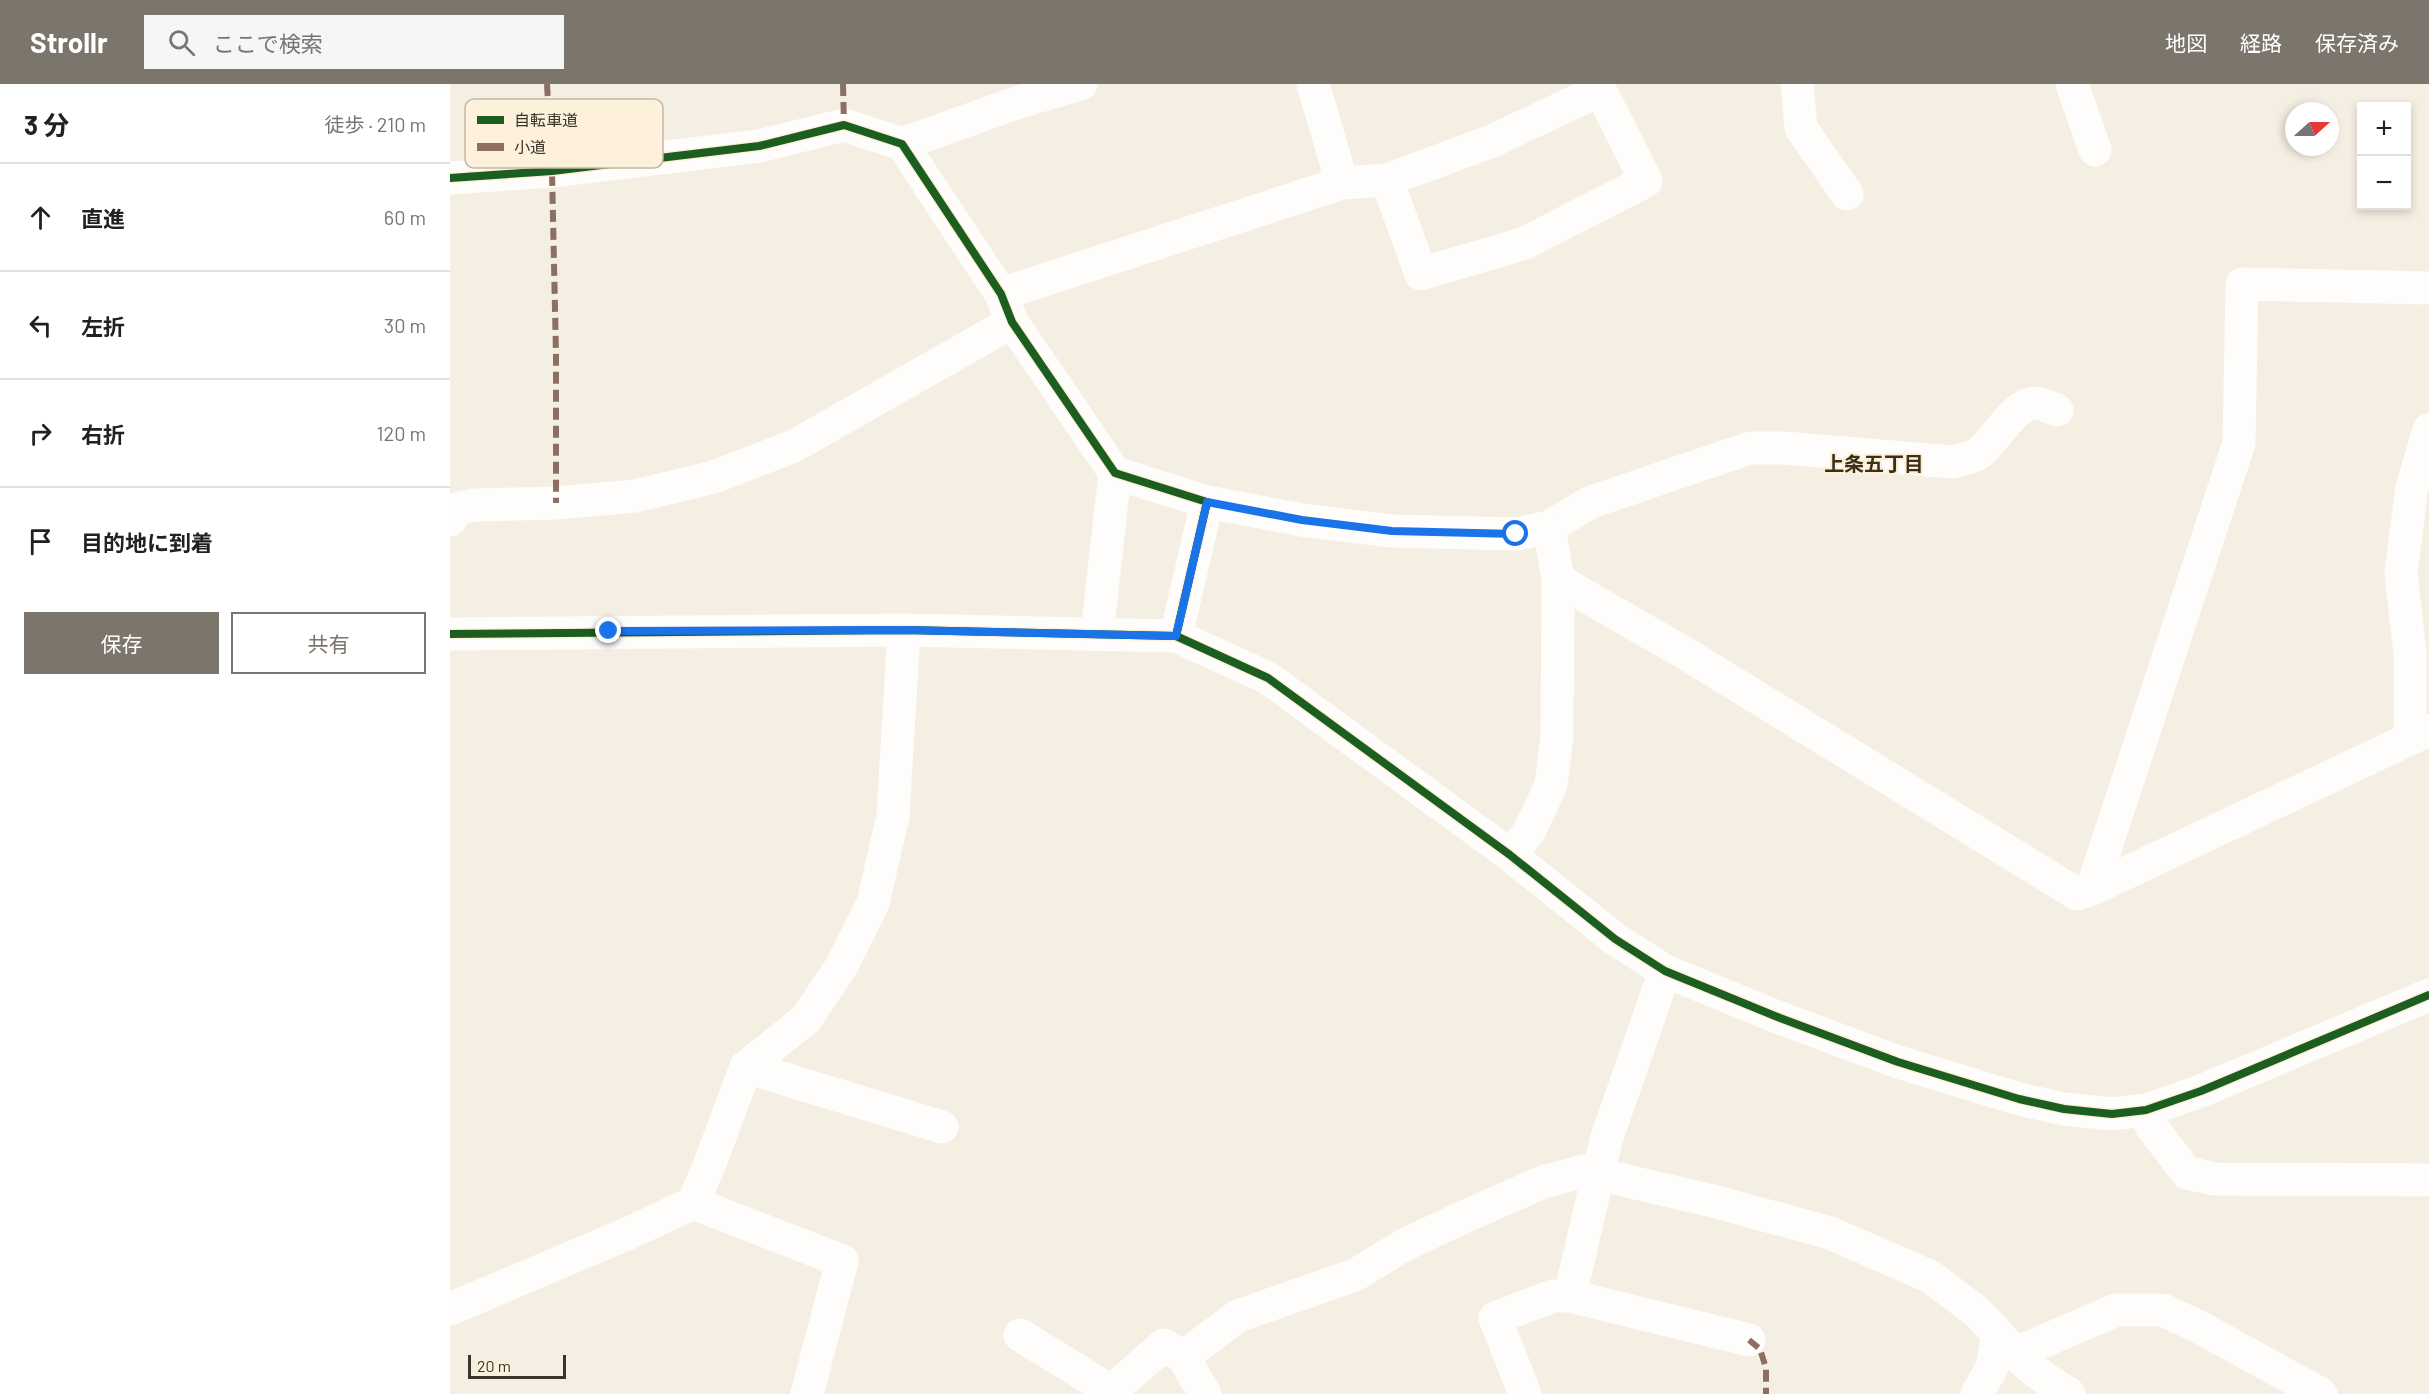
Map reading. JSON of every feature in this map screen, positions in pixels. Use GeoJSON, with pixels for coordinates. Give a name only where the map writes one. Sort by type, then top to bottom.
{"type":"FeatureCollection","features":[{"type":"Feature","properties":{"kind":"street"},"geometry":{"type":"LineString","coordinates":[[902,144],[1013,93],[1081,84]]}},
{"type":"Feature","properties":{"kind":"street"},"geometry":{"type":"LineString","coordinates":[[1313,84],[1342,183]]}},
{"type":"Feature","properties":{"kind":"street"},"geometry":{"type":"LineString","coordinates":[[1797,84],[1801,128],[1847,194]]}},
{"type":"Feature","properties":{"kind":"street"},"geometry":{"type":"LineString","coordinates":[[2072,84],[2095,150]]}},
{"type":"Feature","properties":{"kind":"street"},"geometry":{"type":"LineString","coordinates":[[450,520],[459,508],[474,505],[556,503],[635,496],[714,477],[764,459],[794,446],[1006,308],[1342,183],[1387,180],[1492,141],[1600,90],[1646,181],[1525,243],[1421,274],[1387,180]]}},
{"type":"Feature","properties":{"kind":"street"},"geometry":{"type":"LineString","coordinates":[[663,158],[759,146],[844,125],[902,144],[1006,308],[1115,473],[1207,502],[1302,520],[1392,531],[1516,534],[1549,527],[1590,502],[1750,448],[1785,448],[1952,462],[1977,455],[1995,438],[2013,413],[2024,406],[2035,403],[2057,410]]}},
{"type":"Feature","properties":{"kind":"street"},"geometry":{"type":"LineString","coordinates":[[450,178],[577,168]]}},
{"type":"Feature","properties":{"kind":"street"},"geometry":{"type":"LineString","coordinates":[[2092,890],[2238,443],[2242,284],[2429,288]]}},
{"type":"Feature","properties":{"kind":"street"},"geometry":{"type":"LineString","coordinates":[[1558,580],[1688,655],[2077,894],[2092,890],[2419,734],[2401,572],[2412,488],[2429,430]]}},
{"type":"Feature","properties":{"kind":"street"},"geometry":{"type":"LineString","coordinates":[[1097,634],[1115,473]]}},
{"type":"Feature","properties":{"kind":"street"},"geometry":{"type":"LineString","coordinates":[[1176,636],[1207,502]]}},
{"type":"Feature","properties":{"kind":"street"},"geometry":{"type":"LineString","coordinates":[[1510,855],[1529,832],[1551,785],[1557,736],[1558,580],[1549,527]]}},
{"type":"Feature","properties":{"kind":"street"},"geometry":{"type":"LineString","coordinates":[[450,1309],[629,1233],[693,1203],[746,1067],[806,1019],[842,967],[873,903],[893,816],[904,630]]}},
{"type":"Feature","properties":{"kind":"street"},"geometry":{"type":"LineString","coordinates":[[450,634],[904,630],[1176,636],[1268,678],[1510,855],[1615,939],[1665,971],[1780,1018],[1898,1062],[2019,1099],[2064,1109],[2112,1114],[2146,1110],[2201,1090],[2429,995]]}},
{"type":"Feature","properties":{"kind":"street"},"geometry":{"type":"LineString","coordinates":[[1570,1296],[1606,1140],[1665,971]]}},
{"type":"Feature","properties":{"kind":"street"},"geometry":{"type":"LineString","coordinates":[[746,1067],[942,1127]]}},
{"type":"Feature","properties":{"kind":"street"},"geometry":{"type":"LineString","coordinates":[[2146,1110],[2151,1126],[2187,1173],[2215,1179],[2429,1180]]}},
{"type":"Feature","properties":{"kind":"street"},"geometry":{"type":"LineString","coordinates":[[1183,1357],[1238,1316],[1355,1275],[1404,1245],[1542,1182],[1584,1171],[1716,1202],[1830,1233],[1931,1277],[1977,1312],[2006,1344],[2047,1380],[2069,1394]]}},
{"type":"Feature","properties":{"kind":"street"},"geometry":{"type":"LineString","coordinates":[[693,1203],[842,1261],[807,1394]]}},
{"type":"Feature","properties":{"kind":"street"},"geometry":{"type":"LineString","coordinates":[[1525,1394],[1495,1318],[1553,1296],[1570,1296],[1749,1340]]}},
{"type":"Feature","properties":{"kind":"street"},"geometry":{"type":"LineString","coordinates":[[1977,1394],[2006,1344],[2116,1311],[2163,1310],[2321,1394]]}},
{"type":"Feature","properties":{"kind":"street"},"geometry":{"type":"LineString","coordinates":[[1020,1335],[1110,1392],[1164,1345],[1183,1357],[1205,1394]]}},
{"type":"Feature","properties":{"kind":"marked path"},"geometry":{"type":"LineString","coordinates":[[547,84],[548,99]]}},
{"type":"Feature","properties":{"kind":"marked path"},"geometry":{"type":"LineString","coordinates":[[843,84],[844,125]]}},
{"type":"Feature","properties":{"kind":"marked path"},"geometry":{"type":"LineString","coordinates":[[552,168],[556,355],[556,503]]}},
{"type":"Feature","properties":{"kind":"marked path"},"geometry":{"type":"LineString","coordinates":[[1749,1340],[1760,1349],[1766,1368],[1766,1394]]}},
{"type":"Feature","properties":{"kind":"cycle path"},"geometry":{"type":"LineString","coordinates":[[663,158],[759,146],[844,125],[902,144],[1001,294],[1012,322],[1115,473],[1207,502],[1176,636]]}},
{"type":"Feature","properties":{"kind":"cycle path"},"geometry":{"type":"LineString","coordinates":[[450,178],[577,168]]}},
{"type":"Feature","properties":{"kind":"cycle path"},"geometry":{"type":"LineString","coordinates":[[450,634],[904,630],[1176,636],[1268,678],[1510,855],[1615,939],[1665,971],[1780,1018],[1898,1062],[2019,1099],[2064,1109],[2112,1114],[2146,1110],[2201,1091],[2429,995]]}},
{"type":"Feature","properties":{"kind":"district","name":"上条五丁目"},"geometry":{"type":"Point","coordinates":[1874,463]}},
{"type":"Feature","properties":{"kind":"route"},"geometry":{"type":"LineString","coordinates":[[609,631],[904,630],[1176,636],[1207,502],[1302,520],[1392,531],[1516,534]]}}]}
